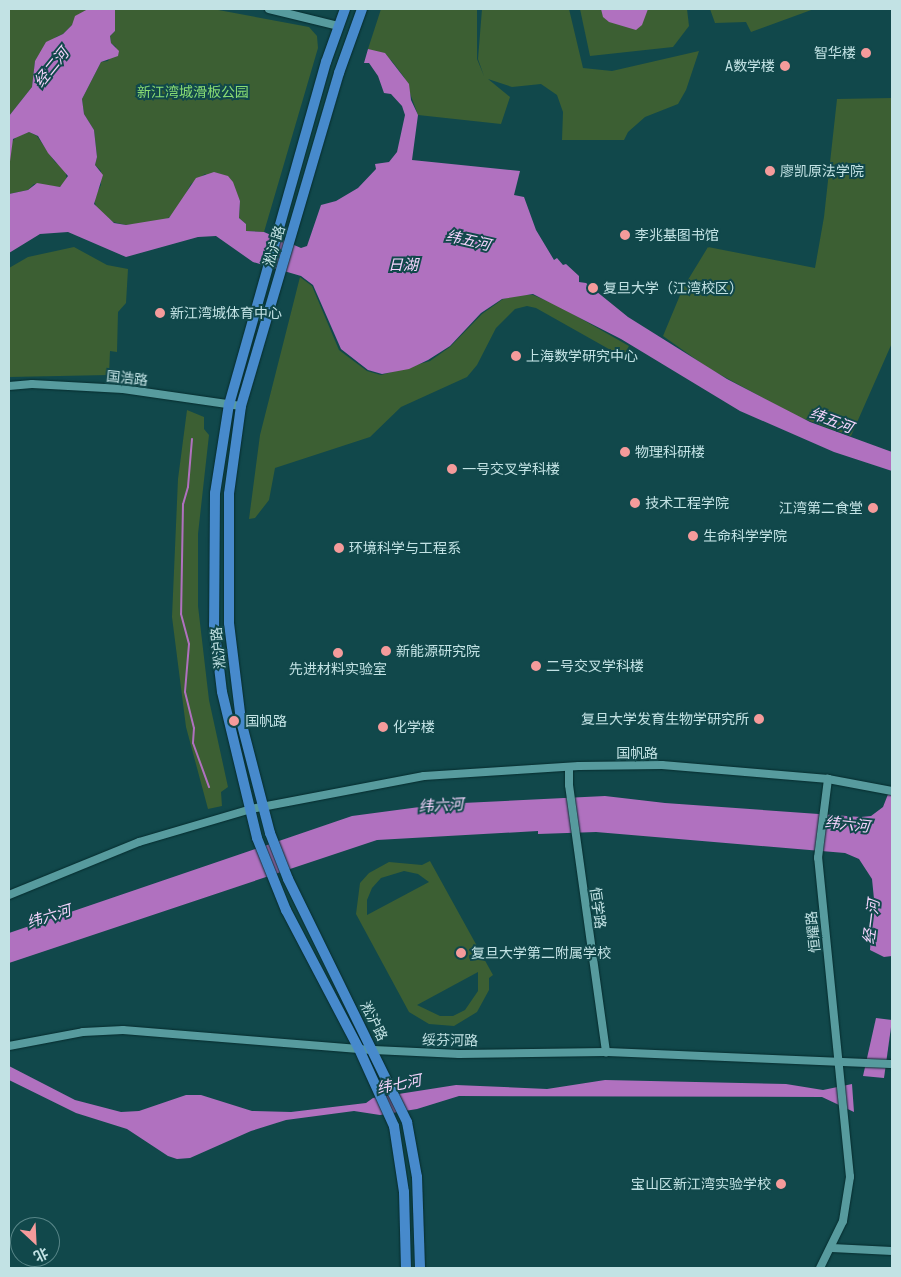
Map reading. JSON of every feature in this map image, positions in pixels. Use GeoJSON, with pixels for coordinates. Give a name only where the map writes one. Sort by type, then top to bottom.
{"type":"FeatureCollection","features":[{"type":"Feature","properties":{"kind":"main road","name":"淞沪路"},"geometry":{"type":"LineString","coordinates":[[345,9],[326,62],[229,404],[214,512],[214,625],[222,692],[257,838],[275,884],[359,1049],[394,1126],[404,1192],[406,1268]]}},
{"type":"Feature","properties":{"kind":"main road","name":"淞沪路"},"geometry":{"type":"LineString","coordinates":[[362,9],[353,31],[241,406],[229,494],[229,623],[242,721],[270,833],[288,879],[374,1050],[407,1122],[417,1177],[420,1268]]}},
{"type":"Feature","properties":{"kind":"main road"},"geometry":{"type":"LineString","coordinates":[[339,26],[353,31]]}},
{"type":"Feature","properties":{"kind":"street"},"geometry":{"type":"LineString","coordinates":[[269,9],[339,26]]}},
{"type":"Feature","properties":{"kind":"street","name":"国浩路"},"geometry":{"type":"LineString","coordinates":[[9,386],[32,384],[123,389],[241,406]]}},
{"type":"Feature","properties":{"kind":"street","name":"国帆路"},"geometry":{"type":"LineString","coordinates":[[9,895],[139,842],[251,809],[424,776],[569,767],[662,765],[828,778],[892,791]]}},
{"type":"Feature","properties":{"kind":"street","name":"恒学路"},"geometry":{"type":"LineString","coordinates":[[569,767],[570,793],[606,1052]]}},
{"type":"Feature","properties":{"kind":"street","name":"恒耀路"},"geometry":{"type":"LineString","coordinates":[[828,778],[818,858],[850,1176],[842,1221],[832,1248]]}},
{"type":"Feature","properties":{"kind":"street","name":"绥芬河路"},"geometry":{"type":"LineString","coordinates":[[9,1046],[83,1032],[123,1030],[359,1049],[459,1054],[606,1052],[889,1063]]}},
{"type":"Feature","properties":{"kind":"street"},"geometry":{"type":"LineString","coordinates":[[820,1268],[832,1248],[892,1251]]}},
{"type":"Feature","properties":{"kind":"green space"},"geometry":{"type":"Polygon","coordinates":[[[9,9],[88,9],[63,34],[56,37],[35,61],[32,87],[9,116],[9,9]]]}},
{"type":"Feature","properties":{"kind":"green space","name":"新江湾城滑板公园"},"geometry":{"type":"Polygon","coordinates":[[[115,9],[213,9],[309,27],[317,36],[318,48],[264,232],[246,231],[246,224],[239,218],[240,200],[205,174],[191,184],[175,214],[163,221],[126,225],[113,222],[96,208],[94,198],[101,185],[101,171],[95,165],[97,157],[94,130],[84,114],[82,99],[101,62],[108,61],[116,47],[111,43],[110,36],[115,31],[115,9]]]}},
{"type":"Feature","properties":{"kind":"green space"},"geometry":{"type":"Polygon","coordinates":[[[381,9],[477,9],[477,59],[484,76],[478,59],[482,9],[569,9],[583,68],[612,71],[699,51],[686,90],[678,104],[645,117],[628,132],[624,140],[562,140],[563,112],[557,95],[541,84],[512,87],[488,79],[510,97],[501,124],[418,115],[404,77],[391,60],[368,49],[381,9]]]}},
{"type":"Feature","properties":{"kind":"green space"},"geometry":{"type":"Polygon","coordinates":[[[580,9],[687,9],[689,26],[673,47],[590,56],[580,9]]]}},
{"type":"Feature","properties":{"kind":"green space"},"geometry":{"type":"Polygon","coordinates":[[[710,9],[814,9],[751,32],[746,22],[715,23],[710,9]]]}},
{"type":"Feature","properties":{"kind":"green space"},"geometry":{"type":"Polygon","coordinates":[[[892,98],[892,343],[851,436],[796,416],[708,368],[663,336],[683,288],[708,247],[815,268],[824,217],[837,99],[892,98]]]}},
{"type":"Feature","properties":{"kind":"green space"},"geometry":{"type":"Polygon","coordinates":[[[29,132],[37,136],[55,162],[65,169],[67,180],[60,187],[34,184],[28,190],[9,194],[10,144],[17,136],[29,132]]]}},
{"type":"Feature","properties":{"kind":"green space"},"geometry":{"type":"Polygon","coordinates":[[[74,247],[107,265],[128,269],[126,303],[118,312],[117,352],[110,351],[109,375],[9,377],[9,268],[28,257],[74,247]]]}},
{"type":"Feature","properties":{"kind":"green space"},"geometry":{"type":"Polygon","coordinates":[[[300,277],[312,286],[339,350],[367,371],[381,375],[430,361],[450,347],[482,314],[503,299],[518,295],[533,295],[557,305],[629,346],[623,357],[536,308],[527,306],[515,309],[496,328],[477,365],[467,377],[401,407],[370,437],[275,468],[269,500],[255,518],[249,519],[260,435],[300,277]]]}},
{"type":"Feature","properties":{"kind":"green space"},"geometry":{"type":"Polygon","coordinates":[[[187,410],[204,417],[204,429],[209,435],[198,534],[198,606],[209,700],[228,787],[221,792],[222,806],[208,809],[186,727],[172,617],[178,479],[187,410]]]}},
{"type":"Feature","properties":{"kind":"green space"},"geometry":{"type":"Polygon","coordinates":[[[430,861],[493,975],[489,978],[489,990],[477,1012],[454,1026],[429,1024],[409,1012],[356,914],[360,883],[369,873],[389,862],[422,865],[430,861]],[[404,871],[381,878],[372,888],[367,900],[367,915],[429,882],[418,874],[404,871]],[[478,972],[417,1005],[440,1016],[453,1016],[465,1010],[478,991],[478,972]]]}},
{"type":"Feature","properties":{"kind":"water"},"geometry":{"type":"Polygon","coordinates":[[[88,9],[115,9],[115,31],[110,36],[111,43],[119,51],[118,56],[101,62],[82,99],[84,114],[94,130],[97,157],[95,165],[103,175],[94,204],[114,223],[126,225],[169,218],[196,178],[214,172],[228,176],[233,182],[240,201],[239,218],[246,224],[246,231],[264,232],[301,248],[307,246],[321,205],[336,201],[358,188],[376,169],[375,164],[389,162],[397,152],[405,115],[402,106],[391,94],[384,93],[378,76],[369,63],[364,63],[368,49],[385,53],[409,84],[411,100],[418,115],[412,160],[520,171],[514,195],[524,197],[536,230],[554,260],[557,258],[563,265],[566,264],[579,276],[579,282],[586,283],[628,317],[727,379],[810,422],[892,452],[892,471],[834,452],[740,411],[621,339],[533,294],[502,299],[481,313],[450,346],[428,360],[409,369],[382,374],[368,370],[341,349],[313,285],[301,276],[253,262],[216,236],[198,237],[126,257],[68,232],[40,234],[9,253],[9,194],[28,190],[37,183],[60,187],[68,176],[48,153],[38,136],[29,132],[13,139],[9,169],[9,116],[32,87],[35,61],[46,42],[63,34],[72,25],[75,16],[88,9]]]}},
{"type":"Feature","properties":{"kind":"water"},"geometry":{"type":"Polygon","coordinates":[[[601,9],[648,9],[642,25],[636,30],[609,22],[603,17],[601,9]]]}},
{"type":"Feature","properties":{"kind":"water","name":"纬六河"},"geometry":{"type":"Polygon","coordinates":[[[892,784],[892,956],[884,957],[870,950],[874,899],[872,879],[859,859],[845,853],[596,832],[538,834],[538,831],[377,840],[9,963],[9,933],[352,816],[442,804],[605,796],[665,803],[861,817],[871,816],[883,807],[892,784]]]}},
{"type":"Feature","properties":{"kind":"water"},"geometry":{"type":"Polygon","coordinates":[[[876,1018],[892,1020],[884,1078],[863,1076],[876,1018]]]}},
{"type":"Feature","properties":{"kind":"water"},"geometry":{"type":"Polygon","coordinates":[[[9,1066],[75,1100],[121,1112],[139,1111],[186,1095],[201,1095],[252,1111],[291,1112],[366,1103],[373,1098],[456,1085],[547,1089],[605,1080],[786,1084],[823,1090],[852,1084],[854,1112],[822,1097],[459,1096],[417,1109],[380,1115],[354,1111],[286,1120],[251,1131],[190,1158],[177,1159],[168,1156],[127,1129],[76,1113],[9,1080],[9,1066]]]}},
{"type":"Feature","properties":{"kind":"waterway"},"geometry":{"type":"LineString","coordinates":[[192,439],[188,487],[183,504],[181,614],[189,644],[185,692],[194,728],[193,743],[209,787]]}},
{"type":"Feature","properties":{"kind":"place","name":"智华楼"},"geometry":{"type":"Point","coordinates":[866,53]}},
{"type":"Feature","properties":{"kind":"place","name":"A数学楼"},"geometry":{"type":"Point","coordinates":[785,66]}},
{"type":"Feature","properties":{"kind":"place","name":"廖凯原法学院"},"geometry":{"type":"Point","coordinates":[770,171]}},
{"type":"Feature","properties":{"kind":"place","name":"李兆基图书馆"},"geometry":{"type":"Point","coordinates":[625,235]}},
{"type":"Feature","properties":{"kind":"place","name":"复旦大学（江湾校区）"},"geometry":{"type":"Point","coordinates":[593,288]}},
{"type":"Feature","properties":{"kind":"place","name":"新江湾城体育中心"},"geometry":{"type":"Point","coordinates":[160,313]}},
{"type":"Feature","properties":{"kind":"place","name":"上海数学研究中心"},"geometry":{"type":"Point","coordinates":[516,356]}},
{"type":"Feature","properties":{"kind":"place","name":"物理科研楼"},"geometry":{"type":"Point","coordinates":[625,452]}},
{"type":"Feature","properties":{"kind":"place","name":"一号交叉学科楼"},"geometry":{"type":"Point","coordinates":[452,469]}},
{"type":"Feature","properties":{"kind":"place","name":"技术工程学院"},"geometry":{"type":"Point","coordinates":[635,503]}},
{"type":"Feature","properties":{"kind":"place","name":"江湾第二食堂"},"geometry":{"type":"Point","coordinates":[873,508]}},
{"type":"Feature","properties":{"kind":"place","name":"生命科学学院"},"geometry":{"type":"Point","coordinates":[693,536]}},
{"type":"Feature","properties":{"kind":"place","name":"环境科学与工程系"},"geometry":{"type":"Point","coordinates":[339,548]}},
{"type":"Feature","properties":{"kind":"place","name":"新能源研究院"},"geometry":{"type":"Point","coordinates":[386,651]}},
{"type":"Feature","properties":{"kind":"place","name":"先进材料实验室"},"geometry":{"type":"Point","coordinates":[338,653]}},
{"type":"Feature","properties":{"kind":"place","name":"二号交叉学科楼"},"geometry":{"type":"Point","coordinates":[536,666]}},
{"type":"Feature","properties":{"kind":"place","name":"复旦大学发育生物学研究所"},"geometry":{"type":"Point","coordinates":[759,719]}},
{"type":"Feature","properties":{"kind":"place","name":"国帆路"},"geometry":{"type":"Point","coordinates":[234,721]}},
{"type":"Feature","properties":{"kind":"place","name":"化学楼"},"geometry":{"type":"Point","coordinates":[383,727]}},
{"type":"Feature","properties":{"kind":"place","name":"复旦大学第二附属学校"},"geometry":{"type":"Point","coordinates":[461,953]}},
{"type":"Feature","properties":{"kind":"place","name":"宝山区新江湾实验学校"},"geometry":{"type":"Point","coordinates":[781,1184]}},
{"type":"Feature","properties":{"kind":"water label","name":"经二河"},"geometry":{"type":"Point","coordinates":[52,68]}},
{"type":"Feature","properties":{"kind":"water label","name":"纬五河"},"geometry":{"type":"Point","coordinates":[468,241]}},
{"type":"Feature","properties":{"kind":"water label","name":"日湖"},"geometry":{"type":"Point","coordinates":[403,266]}},
{"type":"Feature","properties":{"kind":"water label","name":"纬五河"},"geometry":{"type":"Point","coordinates":[831,421]}},
{"type":"Feature","properties":{"kind":"water label","name":"经一河"},"geometry":{"type":"Point","coordinates":[872,922]}},
{"type":"Feature","properties":{"kind":"water label","name":"纬七河"},"geometry":{"type":"Point","coordinates":[399,1085]}}]}
